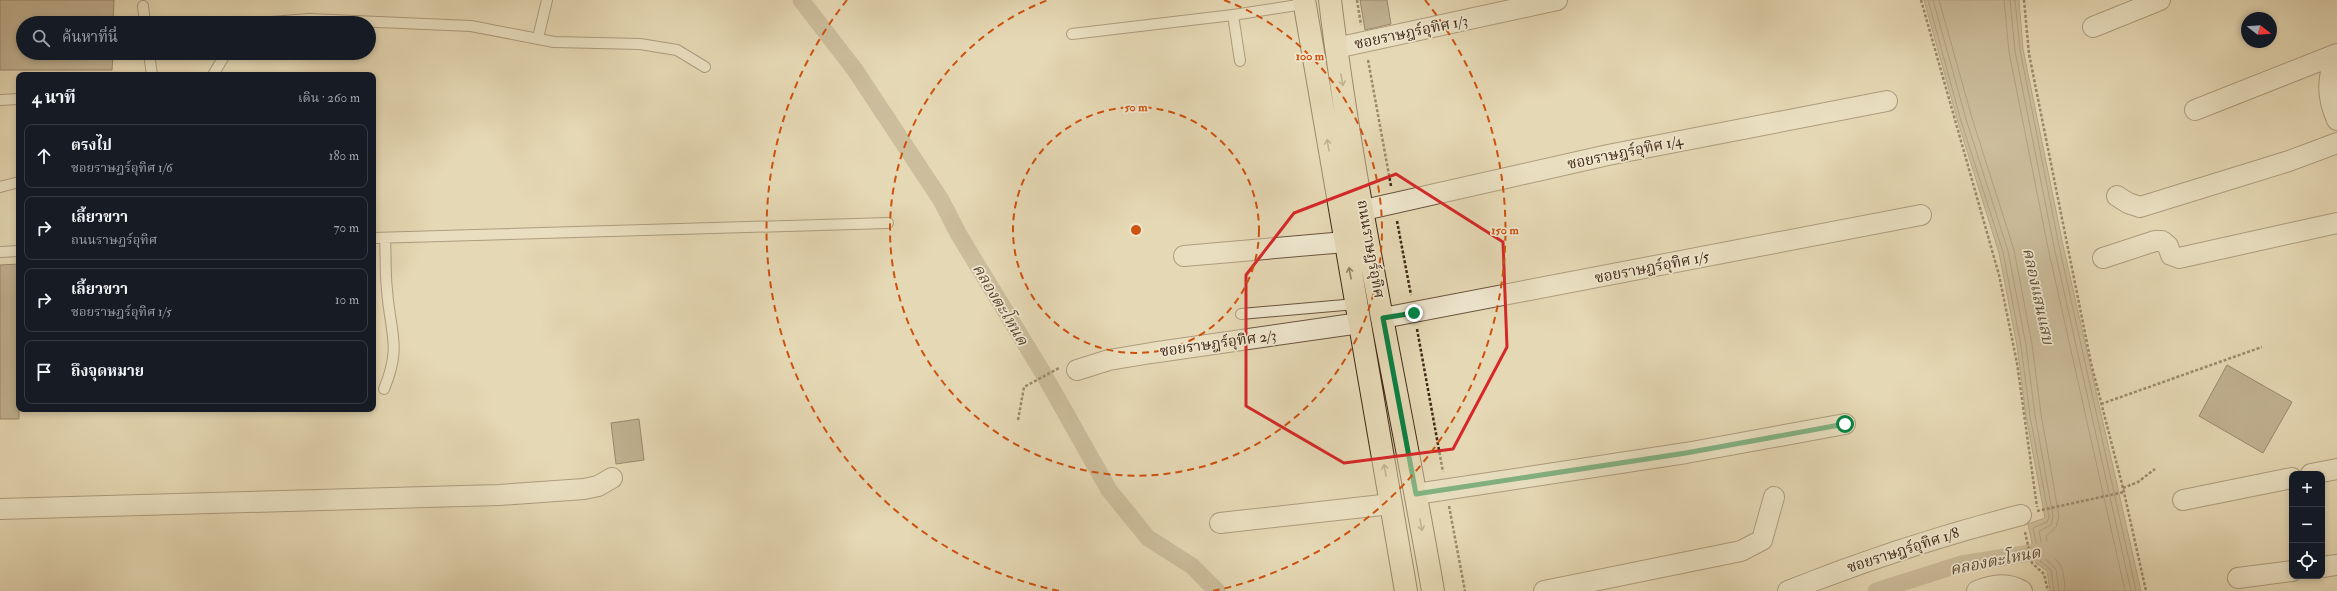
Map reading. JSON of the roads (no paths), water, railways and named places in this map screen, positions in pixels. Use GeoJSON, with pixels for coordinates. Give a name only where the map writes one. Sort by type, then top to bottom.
{"type":"FeatureCollection","features":[{"type":"Feature","properties":{"kind":"main road","name":"ถนนราษฎร์อุทิศ"},"geometry":{"type":"LineString","coordinates":[[1330,0],[1336,48],[1364,210],[1433,591]]}},
{"type":"Feature","properties":{"kind":"main road","name":"ถนนราษฎร์อุทิศ"},"geometry":{"type":"LineString","coordinates":[[1304,2],[1406,591]]}},
{"type":"Feature","properties":{"kind":"street","name":"ซอยราษฎร์อุทิศ 1/3"},"geometry":{"type":"LineString","coordinates":[[1336,48],[1557,0]]}},
{"type":"Feature","properties":{"kind":"street"},"geometry":{"type":"LineString","coordinates":[[2093,27],[2160,0]]}},
{"type":"Feature","properties":{"kind":"street"},"geometry":{"type":"LineString","coordinates":[[2195,110],[2336,54]]}},
{"type":"Feature","properties":{"kind":"street"},"geometry":{"type":"LineString","coordinates":[[2336,54],[2328,79],[2331,105],[2337,120]]}},
{"type":"Feature","properties":{"kind":"street","name":"ซอยราษฎร์อุทิศ 1/4"},"geometry":{"type":"LineString","coordinates":[[1364,210],[1608,155],[1888,101]]}},
{"type":"Feature","properties":{"kind":"street"},"geometry":{"type":"LineString","coordinates":[[2117,196],[2128,203],[2140,207],[2289,161],[2337,143]]}},
{"type":"Feature","properties":{"kind":"street","name":"ซอยราษฎร์อุทิศ 1/5"},"geometry":{"type":"LineString","coordinates":[[1383,318],[1921,215]]}},
{"type":"Feature","properties":{"kind":"street"},"geometry":{"type":"LineString","coordinates":[[2104,258],[2155,241],[2162,241],[2168,246],[2170,255],[2179,258],[2337,224]]}},
{"type":"Feature","properties":{"kind":"street"},"geometry":{"type":"LineString","coordinates":[[1184,256],[1345,242]]}},
{"type":"Feature","properties":{"kind":"street","name":"ซอยราษฎร์อุทิศ 2/3"},"geometry":{"type":"LineString","coordinates":[[1070,368],[1358,314]]}},
{"type":"Feature","properties":{"kind":"street"},"geometry":{"type":"LineString","coordinates":[[1416,494],[1686,453],[1845,424]]}},
{"type":"Feature","properties":{"kind":"street"},"geometry":{"type":"LineString","coordinates":[[2325,471],[2337,469]]}},
{"type":"Feature","properties":{"kind":"street"},"geometry":{"type":"LineString","coordinates":[[0,509],[499,495],[584,489],[598,486],[612,478]]}},
{"type":"Feature","properties":{"kind":"street"},"geometry":{"type":"LineString","coordinates":[[2183,500],[2289,479]]}},
{"type":"Feature","properties":{"kind":"street"},"geometry":{"type":"LineString","coordinates":[[1544,591],[1741,551],[1762,540],[1774,497]]}},
{"type":"Feature","properties":{"kind":"street"},"geometry":{"type":"LineString","coordinates":[[1220,523],[1391,504]]}},
{"type":"Feature","properties":{"kind":"street","name":"ซอยราษฎร์อุทิศ 1/8"},"geometry":{"type":"LineString","coordinates":[[1788,591],[1839,570],[1984,525],[2031,516]]}},
{"type":"Feature","properties":{"kind":"street"},"geometry":{"type":"LineString","coordinates":[[2325,567],[2337,565]]}},
{"type":"Feature","properties":{"kind":"street"},"geometry":{"type":"LineString","coordinates":[[2238,578],[2289,571]]}},
{"type":"Feature","properties":{"kind":"street"},"geometry":{"type":"LineString","coordinates":[[1977,591],[1989,586],[2014,586],[2022,591]]}},
{"type":"Feature","properties":{"kind":"lane"},"geometry":{"type":"LineString","coordinates":[[538,38],[547,0]]}},
{"type":"Feature","properties":{"kind":"lane"},"geometry":{"type":"LineString","coordinates":[[1072,34],[1233,15],[1304,2]]}},
{"type":"Feature","properties":{"kind":"lane"},"geometry":{"type":"LineString","coordinates":[[143,6],[144,16]]}},
{"type":"Feature","properties":{"kind":"lane"},"geometry":{"type":"LineString","coordinates":[[1233,15],[1240,61]]}},
{"type":"Feature","properties":{"kind":"lane"},"geometry":{"type":"LineString","coordinates":[[376,22],[471,26],[554,42],[640,44],[677,50],[705,67]]}},
{"type":"Feature","properties":{"kind":"lane"},"geometry":{"type":"LineString","coordinates":[[150,60],[152,72]]}},
{"type":"Feature","properties":{"kind":"lane"},"geometry":{"type":"LineString","coordinates":[[215,72],[222,60]]}},
{"type":"Feature","properties":{"kind":"lane"},"geometry":{"type":"LineString","coordinates":[[0,100],[16,99]]}},
{"type":"Feature","properties":{"kind":"lane"},"geometry":{"type":"LineString","coordinates":[[0,187],[16,183]]}},
{"type":"Feature","properties":{"kind":"lane"},"geometry":{"type":"LineString","coordinates":[[376,238],[888,223]]}},
{"type":"Feature","properties":{"kind":"lane"},"geometry":{"type":"LineString","coordinates":[[384,389],[392,370],[395,352],[386,291],[386,238]]}},
{"type":"Feature","properties":{"kind":"lane"},"geometry":{"type":"LineString","coordinates":[[0,252],[16,251]]}},
{"type":"Feature","properties":{"kind":"lane"},"geometry":{"type":"LineString","coordinates":[[1241,314],[1358,314]]}},
{"type":"Feature","properties":{"kind":"water","name":"คลองแสนแสบ"},"geometry":{"type":"Polygon","coordinates":[[[1924,0],[2019,0],[2023,49],[2063,245],[2141,591],[2050,591],[2047,571],[2036,563],[2028,524],[2045,518],[2026,416],[2017,346],[1999,253],[1958,122],[1924,0]]]}},
{"type":"Feature","properties":{"kind":"waterway","name":"คลองตะโหนด"},"geometry":{"type":"LineString","coordinates":[[801,0],[855,70],[941,200],[959,235],[1043,373],[1109,490],[1148,538],[1192,566],[1217,591]]}},
{"type":"Feature","properties":{"kind":"waterway","name":"คลองตะโหนด"},"geometry":{"type":"LineString","coordinates":[[1876,591],[1961,564],[2056,549]]}}]}
